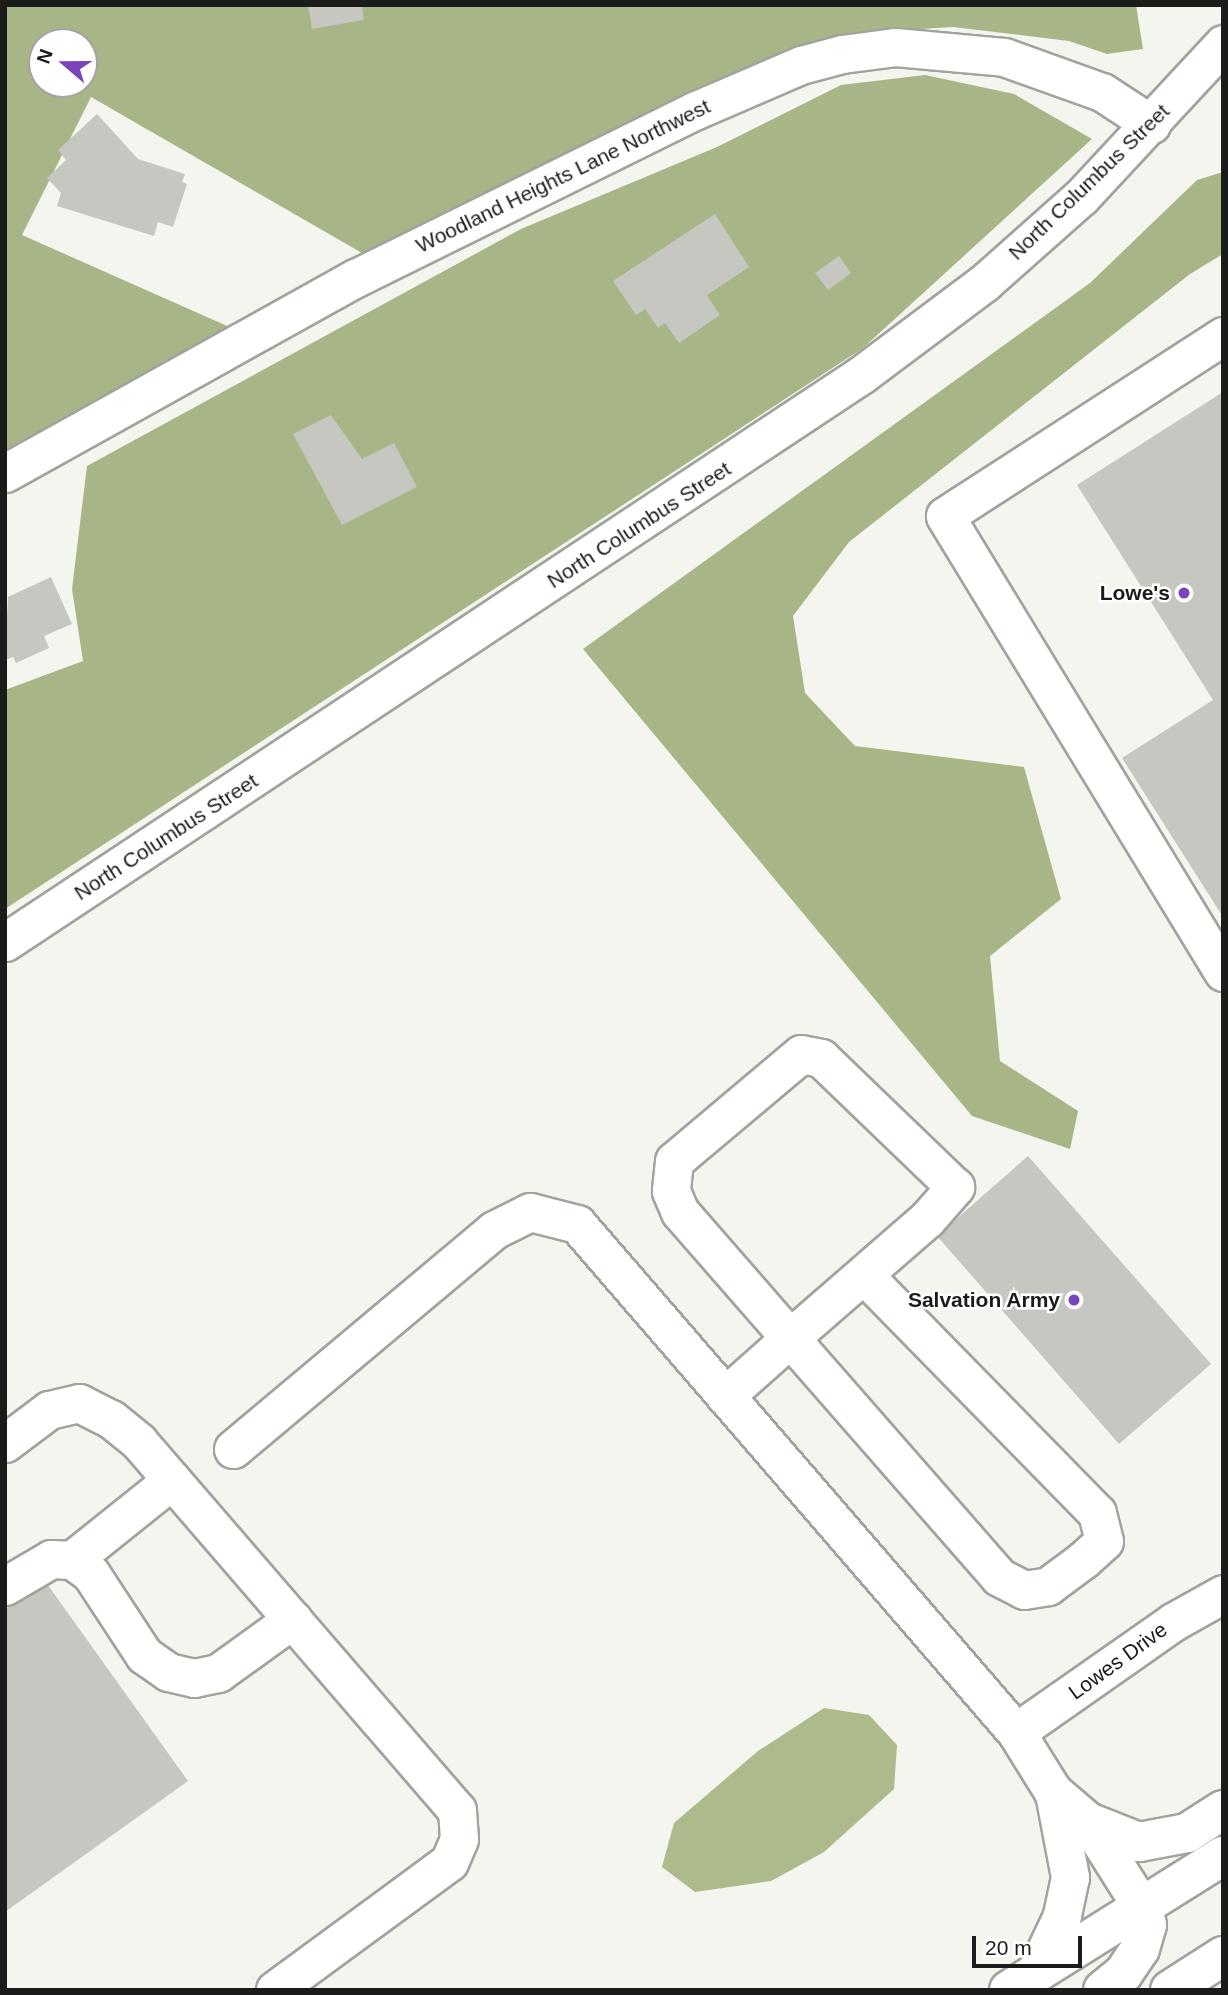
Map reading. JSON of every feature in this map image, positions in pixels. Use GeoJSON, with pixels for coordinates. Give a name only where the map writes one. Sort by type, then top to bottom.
{"type":"FeatureCollection","features":[{"type":"Feature","properties":{"kind":"main road"},"geometry":{"type":"LineString","coordinates":[[1054,1793],[1088,1822],[1118,1836],[1151,1841],[1187,1833],[1223,1810]]}},
{"type":"Feature","properties":{"kind":"main road"},"geometry":{"type":"LineString","coordinates":[[1021,1982],[1143,1909],[1223,1856]]}},
{"type":"Feature","properties":{"kind":"main road"},"geometry":{"type":"LineString","coordinates":[[1103,1990],[1123,1974],[1140,1949],[1147,1925],[1143,1909]]}},
{"type":"Feature","properties":{"kind":"main road"},"geometry":{"type":"LineString","coordinates":[[1170,1990],[1223,1956]]}},
{"type":"Feature","properties":{"kind":"street","name":"North Columbus Street"},"geometry":{"type":"LineString","coordinates":[[5,942],[861,375],[984,283],[1081,197],[1223,44]]}},
{"type":"Feature","properties":{"kind":"street","name":"Woodland Heights Lane Northwest"},"geometry":{"type":"LineString","coordinates":[[5,473],[356,278],[694,111],[801,65],[842,54],[895,47],[1004,57],[1102,92],[1151,124]]}},
{"type":"Feature","properties":{"kind":"street"},"geometry":{"type":"LineString","coordinates":[[1223,336],[945,516],[1223,972]]}},
{"type":"Feature","properties":{"kind":"street"},"geometry":{"type":"LineString","coordinates":[[725,1396],[790,1338],[927,1219],[955,1187],[821,1058],[800,1054],[674,1161],[671,1191],[680,1212],[790,1338],[999,1577],[1024,1590],[1048,1586],[1083,1560],[1104,1541],[1097,1513],[863,1275]]}},
{"type":"Feature","properties":{"kind":"street"},"geometry":{"type":"LineString","coordinates":[[233,1449],[494,1230],[530,1212],[577,1224],[1016,1732],[1054,1793],[1070,1877],[1062,1916],[1021,1982]]}},
{"type":"Feature","properties":{"kind":"street"},"geometry":{"type":"LineString","coordinates":[[5,1443],[49,1410],[79,1404],[111,1419],[172,1480],[457,1810],[459,1839],[449,1862],[275,1990]]}},
{"type":"Feature","properties":{"kind":"street"},"geometry":{"type":"LineString","coordinates":[[72,1560],[172,1480]]}},
{"type":"Feature","properties":{"kind":"street"},"geometry":{"type":"LineString","coordinates":[[5,1586],[51,1559],[72,1560],[91,1574],[144,1655],[168,1672],[194,1678],[218,1673],[293,1619]]}},
{"type":"Feature","properties":{"kind":"street","name":"Lowes Drive"},"geometry":{"type":"LineString","coordinates":[[1016,1732],[1173,1622],[1223,1594]]}},
{"type":"Feature","properties":{"kind":"street"},"geometry":{"type":"LineString","coordinates":[[1088,1822],[1143,1909]]}},
{"type":"Feature","properties":{"kind":"shaded area"},"geometry":{"type":"Polygon","coordinates":[[[5,5],[1136,5],[1143,49],[1107,54],[1069,41],[953,27],[852,33],[759,69],[369,257],[93,98],[98,98],[98,28],[28,28],[28,98],[90,98],[22,235],[234,329],[5,456],[5,5]]]}},
{"type":"Feature","properties":{"kind":"shaded area"},"geometry":{"type":"Polygon","coordinates":[[[925,75],[1014,94],[1092,139],[863,348],[5,909],[5,690],[83,661],[72,589],[87,466],[521,229],[717,147],[841,85],[925,75]]]}},
{"type":"Feature","properties":{"kind":"shaded area"},"geometry":{"type":"Polygon","coordinates":[[[1223,172],[1223,254],[1190,274],[849,542],[793,616],[805,693],[855,746],[1024,767],[1061,899],[990,956],[1000,1061],[1078,1111],[1070,1149],[972,1116],[583,649],[1090,283],[1197,180],[1223,172]]]}},
{"type":"Feature","properties":{"kind":"shaded area"},"geometry":{"type":"Polygon","coordinates":[[[824,1708],[869,1715],[897,1745],[894,1789],[824,1852],[771,1881],[695,1892],[662,1867],[674,1823],[758,1751],[824,1708]]]}},
{"type":"Feature","properties":{"kind":"building"},"geometry":{"type":"Polygon","coordinates":[[[308,5],[362,5],[364,20],[312,29],[308,5]]]}},
{"type":"Feature","properties":{"kind":"building"},"geometry":{"type":"Polygon","coordinates":[[[97,114],[138,159],[185,174],[182,182],[187,184],[173,227],[158,222],[154,236],[57,206],[61,193],[47,178],[66,160],[58,150],[97,114]]]}},
{"type":"Feature","properties":{"kind":"building"},"geometry":{"type":"Polygon","coordinates":[[[715,214],[749,267],[707,295],[720,315],[679,343],[665,323],[658,328],[645,309],[636,315],[613,281],[715,214]]]}},
{"type":"Feature","properties":{"kind":"building"},"geometry":{"type":"Polygon","coordinates":[[[839,256],[851,273],[828,290],[815,273],[839,256]]]}},
{"type":"Feature","properties":{"kind":"building","name":"Lowe's"},"geometry":{"type":"Polygon","coordinates":[[[1223,392],[1223,917],[1122,758],[1213,700],[1077,485],[1223,392]]]}},
{"type":"Feature","properties":{"kind":"building"},"geometry":{"type":"Polygon","coordinates":[[[331,415],[362,459],[394,443],[417,487],[342,525],[293,434],[331,415]]]}},
{"type":"Feature","properties":{"kind":"building"},"geometry":{"type":"Polygon","coordinates":[[[51,577],[72,624],[44,636],[49,648],[16,663],[13,657],[5,660],[8,597],[51,577]]]}},
{"type":"Feature","properties":{"kind":"building","name":"Salvation Army"},"geometry":{"type":"Polygon","coordinates":[[[1028,1156],[1211,1364],[1119,1444],[937,1236],[1028,1156]]]}},
{"type":"Feature","properties":{"kind":"building"},"geometry":{"type":"Polygon","coordinates":[[[45,1581],[188,1781],[5,1912],[5,1609],[45,1581]]]}},
{"type":"Feature","properties":{"kind":"place","name":"Lowe's"},"geometry":{"type":"Point","coordinates":[1184,593]}},
{"type":"Feature","properties":{"kind":"place","name":"Salvation Army"},"geometry":{"type":"Point","coordinates":[1074,1300]}}]}
